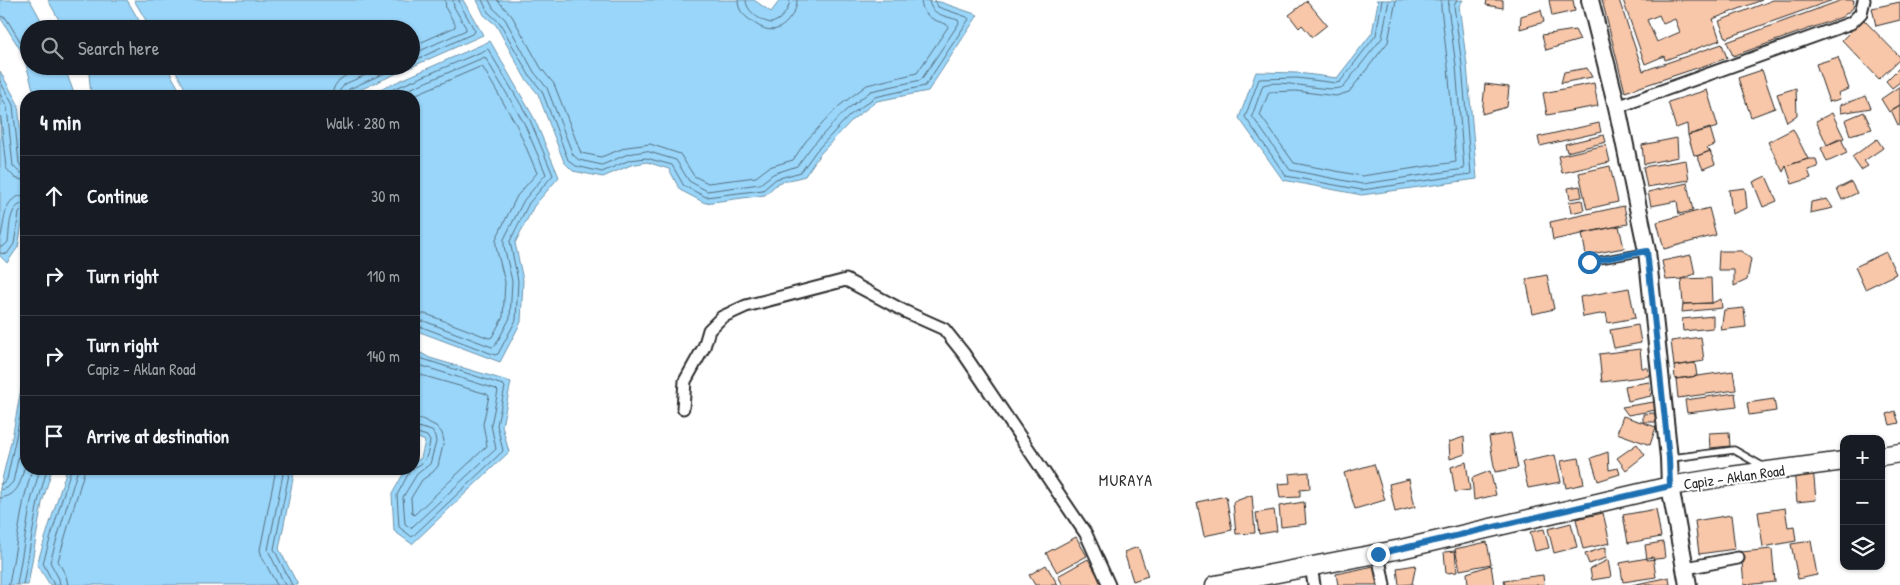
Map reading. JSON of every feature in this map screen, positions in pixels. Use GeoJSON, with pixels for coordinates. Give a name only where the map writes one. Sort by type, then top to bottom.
{"type":"FeatureCollection","features":[{"type":"Feature","properties":{"kind":"main road"},"geometry":{"type":"LineString","coordinates":[[1590,0],[1617,107],[1647,251],[1669,458],[1670,486],[1688,585]]}},
{"type":"Feature","properties":{"kind":"main road"},"geometry":{"type":"LineString","coordinates":[[1885,456],[1900,454]]}},
{"type":"Feature","properties":{"kind":"main road","name":"Capiz – Aklan Road"},"geometry":{"type":"LineString","coordinates":[[1215,585],[1378,554],[1670,486],[1840,462]]}},
{"type":"Feature","properties":{"kind":"street"},"geometry":{"type":"LineString","coordinates":[[1617,107],[1851,23],[1861,13],[1864,0]]}},
{"type":"Feature","properties":{"kind":"street"},"geometry":{"type":"LineString","coordinates":[[683,408],[685,381],[704,347],[709,330],[722,318],[746,306],[846,280],[906,312],[944,329],[964,354],[1086,534],[1109,585]]}},
{"type":"Feature","properties":{"kind":"street"},"geometry":{"type":"LineString","coordinates":[[1378,554],[1384,585]]}},
{"type":"Feature","properties":{"kind":"street"},"geometry":{"type":"LineString","coordinates":[[1686,568],[1738,558]]}},
{"type":"Feature","properties":{"kind":"street"},"geometry":{"type":"LineString","coordinates":[[1311,566],[1314,585]]}},
{"type":"Feature","properties":{"kind":"lane"},"geometry":{"type":"LineString","coordinates":[[1589,262],[1647,251]]}},
{"type":"Feature","properties":{"kind":"lane"},"geometry":{"type":"LineString","coordinates":[[1669,458],[1734,450],[1771,472]]}},
{"type":"Feature","properties":{"kind":"water"},"geometry":{"type":"Polygon","coordinates":[[[0,0],[30,0],[41,20],[20,20],[20,49],[0,17],[0,0]]]}},
{"type":"Feature","properties":{"kind":"water"},"geometry":{"type":"Polygon","coordinates":[[[48,0],[127,0],[139,20],[59,20],[48,0]]]}},
{"type":"Feature","properties":{"kind":"water"},"geometry":{"type":"Polygon","coordinates":[[[134,0],[463,0],[483,35],[420,63],[420,20],[146,20],[134,0]]]}},
{"type":"Feature","properties":{"kind":"water"},"geometry":{"type":"Polygon","coordinates":[[[477,0],[754,0],[771,12],[780,0],[919,0],[940,2],[978,15],[928,91],[877,101],[853,119],[820,154],[805,176],[778,183],[765,195],[705,203],[680,190],[669,169],[647,162],[631,165],[603,177],[573,171],[564,162],[538,94],[525,78],[496,25],[484,15],[477,0]]]}},
{"type":"Feature","properties":{"kind":"water"},"geometry":{"type":"Polygon","coordinates":[[[1376,0],[1463,0],[1459,6],[1467,65],[1477,179],[1362,195],[1283,180],[1239,118],[1256,72],[1298,73],[1337,78],[1372,33],[1378,2],[1376,0]]]}},
{"type":"Feature","properties":{"kind":"water"},"geometry":{"type":"Polygon","coordinates":[[[490,41],[534,118],[559,177],[534,206],[515,243],[523,280],[521,322],[500,362],[420,332],[420,90],[379,90],[413,75],[420,75],[420,72],[490,41]]]}},
{"type":"Feature","properties":{"kind":"water"},"geometry":{"type":"Polygon","coordinates":[[[0,71],[18,104],[20,125],[20,235],[18,247],[7,263],[0,256],[0,71]]]}},
{"type":"Feature","properties":{"kind":"water"},"geometry":{"type":"Polygon","coordinates":[[[29,75],[67,75],[73,90],[33,90],[29,75]]]}},
{"type":"Feature","properties":{"kind":"water"},"geometry":{"type":"Polygon","coordinates":[[[89,75],[171,75],[180,90],[90,90],[89,75]]]}},
{"type":"Feature","properties":{"kind":"water"},"geometry":{"type":"Polygon","coordinates":[[[178,75],[393,75],[359,90],[186,90],[178,75]]]}},
{"type":"Feature","properties":{"kind":"water"},"geometry":{"type":"Polygon","coordinates":[[[420,353],[430,358],[511,382],[502,426],[509,452],[412,544],[394,531],[392,494],[403,475],[420,475],[420,459],[425,441],[420,439],[420,353]]]}},
{"type":"Feature","properties":{"kind":"water"},"geometry":{"type":"Polygon","coordinates":[[[20,395],[20,475],[50,475],[42,503],[28,585],[0,585],[0,488],[20,395]]]}},
{"type":"Feature","properties":{"kind":"water"},"geometry":{"type":"Polygon","coordinates":[[[65,475],[294,475],[279,549],[298,585],[50,585],[37,564],[65,475]]]}},
{"type":"Feature","properties":{"kind":"building"},"geometry":{"type":"Polygon","coordinates":[[[1487,0],[1503,0],[1503,8],[1486,5],[1487,0]]]}},
{"type":"Feature","properties":{"kind":"building"},"geometry":{"type":"Polygon","coordinates":[[[1549,0],[1573,0],[1575,11],[1552,16],[1549,0]]]}},
{"type":"Feature","properties":{"kind":"building"},"geometry":{"type":"Polygon","coordinates":[[[1602,0],[1619,0],[1643,71],[1722,44],[1727,58],[1625,92],[1602,0]]]}},
{"type":"Feature","properties":{"kind":"building"},"geometry":{"type":"Polygon","coordinates":[[[1623,0],[1762,0],[1713,19],[1720,40],[1665,60],[1664,56],[1645,64],[1623,0]],[[1659,15],[1647,20],[1657,42],[1680,32],[1675,19],[1663,24],[1659,15]]]}},
{"type":"Feature","properties":{"kind":"building"},"geometry":{"type":"Polygon","coordinates":[[[1773,0],[1833,0],[1726,38],[1719,21],[1773,0]]]}},
{"type":"Feature","properties":{"kind":"building"},"geometry":{"type":"Polygon","coordinates":[[[1842,0],[1854,0],[1853,8],[1842,17],[1733,56],[1727,42],[1842,0]]]}},
{"type":"Feature","properties":{"kind":"building"},"geometry":{"type":"Polygon","coordinates":[[[1307,1],[1327,25],[1312,37],[1302,25],[1299,28],[1289,15],[1307,1]]]}},
{"type":"Feature","properties":{"kind":"building"},"geometry":{"type":"Polygon","coordinates":[[[1900,2],[1900,20],[1876,26],[1872,8],[1900,2]]]}},
{"type":"Feature","properties":{"kind":"building"},"geometry":{"type":"Polygon","coordinates":[[[1541,10],[1544,22],[1520,29],[1521,16],[1541,10]]]}},
{"type":"Feature","properties":{"kind":"building"},"geometry":{"type":"Polygon","coordinates":[[[1863,19],[1900,57],[1879,79],[1842,40],[1863,19]]]}},
{"type":"Feature","properties":{"kind":"building"},"geometry":{"type":"Polygon","coordinates":[[[1575,30],[1580,40],[1546,50],[1542,35],[1575,30]]]}},
{"type":"Feature","properties":{"kind":"building"},"geometry":{"type":"Polygon","coordinates":[[[1838,57],[1849,89],[1838,93],[1840,99],[1829,102],[1816,64],[1838,57]]]}},
{"type":"Feature","properties":{"kind":"building"},"geometry":{"type":"Polygon","coordinates":[[[1900,67],[1900,82],[1892,88],[1886,81],[1900,67]]]}},
{"type":"Feature","properties":{"kind":"building"},"geometry":{"type":"Polygon","coordinates":[[[1587,68],[1592,77],[1561,83],[1564,72],[1587,68]]]}},
{"type":"Feature","properties":{"kind":"building"},"geometry":{"type":"Polygon","coordinates":[[[1762,70],[1775,108],[1751,117],[1738,78],[1762,70]]]}},
{"type":"Feature","properties":{"kind":"building"},"geometry":{"type":"Polygon","coordinates":[[[1594,83],[1598,106],[1547,115],[1543,93],[1594,83]]]}},
{"type":"Feature","properties":{"kind":"building"},"geometry":{"type":"Polygon","coordinates":[[[1485,84],[1509,87],[1507,107],[1482,114],[1485,84]]]}},
{"type":"Feature","properties":{"kind":"building"},"geometry":{"type":"Polygon","coordinates":[[[1900,86],[1900,105],[1889,112],[1881,99],[1900,86]]]}},
{"type":"Feature","properties":{"kind":"building"},"geometry":{"type":"Polygon","coordinates":[[[1796,88],[1797,115],[1787,122],[1777,94],[1796,88]]]}},
{"type":"Feature","properties":{"kind":"building"},"geometry":{"type":"Polygon","coordinates":[[[1707,90],[1718,127],[1688,135],[1687,124],[1676,128],[1668,102],[1707,90]]]}},
{"type":"Feature","properties":{"kind":"building"},"geometry":{"type":"Polygon","coordinates":[[[1866,96],[1871,108],[1841,113],[1840,105],[1866,96]]]}},
{"type":"Feature","properties":{"kind":"building"},"geometry":{"type":"Polygon","coordinates":[[[1900,105],[1900,124],[1898,125],[1891,110],[1900,105]]]}},
{"type":"Feature","properties":{"kind":"building"},"geometry":{"type":"Polygon","coordinates":[[[1864,112],[1872,129],[1850,135],[1845,120],[1864,112]]]}},
{"type":"Feature","properties":{"kind":"building"},"geometry":{"type":"Polygon","coordinates":[[[1832,113],[1844,138],[1827,145],[1816,121],[1832,113]]]}},
{"type":"Feature","properties":{"kind":"building"},"geometry":{"type":"Polygon","coordinates":[[[1599,123],[1601,132],[1540,146],[1538,137],[1599,123]]]}},
{"type":"Feature","properties":{"kind":"building"},"geometry":{"type":"Polygon","coordinates":[[[1710,128],[1715,145],[1707,148],[1710,151],[1697,156],[1694,155],[1688,135],[1710,128]]]}},
{"type":"Feature","properties":{"kind":"building"},"geometry":{"type":"Polygon","coordinates":[[[1793,129],[1808,159],[1786,166],[1783,172],[1768,142],[1793,129]]]}},
{"type":"Feature","properties":{"kind":"building"},"geometry":{"type":"Polygon","coordinates":[[[1604,135],[1606,142],[1567,152],[1565,144],[1604,135]]]}},
{"type":"Feature","properties":{"kind":"building"},"geometry":{"type":"Polygon","coordinates":[[[1677,138],[1678,157],[1644,164],[1642,145],[1677,138]]]}},
{"type":"Feature","properties":{"kind":"building"},"geometry":{"type":"Polygon","coordinates":[[[1841,138],[1847,153],[1827,162],[1821,148],[1841,138]]]}},
{"type":"Feature","properties":{"kind":"building"},"geometry":{"type":"Polygon","coordinates":[[[1877,139],[1883,148],[1864,161],[1868,166],[1861,170],[1852,157],[1877,139]]]}},
{"type":"Feature","properties":{"kind":"building"},"geometry":{"type":"Polygon","coordinates":[[[1606,145],[1610,162],[1562,173],[1558,156],[1606,145]]]}},
{"type":"Feature","properties":{"kind":"building"},"geometry":{"type":"Polygon","coordinates":[[[1710,151],[1715,164],[1703,169],[1697,156],[1710,151]]]}},
{"type":"Feature","properties":{"kind":"building"},"geometry":{"type":"Polygon","coordinates":[[[1808,159],[1816,159],[1818,167],[1808,170],[1811,178],[1792,184],[1786,166],[1808,159]]]}},
{"type":"Feature","properties":{"kind":"building"},"geometry":{"type":"Polygon","coordinates":[[[1686,160],[1689,180],[1647,187],[1643,167],[1686,160]]]}},
{"type":"Feature","properties":{"kind":"building"},"geometry":{"type":"Polygon","coordinates":[[[1610,166],[1618,202],[1587,209],[1579,173],[1610,166]]]}},
{"type":"Feature","properties":{"kind":"building"},"geometry":{"type":"Polygon","coordinates":[[[1766,176],[1777,201],[1763,207],[1753,182],[1766,176]]]}},
{"type":"Feature","properties":{"kind":"building"},"geometry":{"type":"Polygon","coordinates":[[[1851,182],[1857,193],[1842,200],[1837,189],[1851,182]]]}},
{"type":"Feature","properties":{"kind":"building"},"geometry":{"type":"Polygon","coordinates":[[[1687,183],[1693,211],[1679,214],[1677,201],[1651,206],[1648,192],[1687,183]]]}},
{"type":"Feature","properties":{"kind":"building"},"geometry":{"type":"Polygon","coordinates":[[[1580,186],[1582,197],[1570,199],[1568,188],[1580,186]]]}},
{"type":"Feature","properties":{"kind":"building"},"geometry":{"type":"Polygon","coordinates":[[[1745,188],[1747,208],[1732,214],[1729,190],[1745,188]]]}},
{"type":"Feature","properties":{"kind":"building"},"geometry":{"type":"Polygon","coordinates":[[[1827,199],[1833,208],[1810,213],[1811,202],[1827,199]]]}},
{"type":"Feature","properties":{"kind":"building"},"geometry":{"type":"Polygon","coordinates":[[[1582,200],[1584,210],[1571,213],[1569,202],[1582,200]]]}},
{"type":"Feature","properties":{"kind":"building"},"geometry":{"type":"Polygon","coordinates":[[[1624,206],[1628,224],[1553,240],[1550,222],[1624,206]]]}},
{"type":"Feature","properties":{"kind":"building"},"geometry":{"type":"Polygon","coordinates":[[[1709,208],[1716,235],[1664,249],[1657,222],[1709,208]]]}},
{"type":"Feature","properties":{"kind":"building"},"geometry":{"type":"Polygon","coordinates":[[[1619,226],[1624,248],[1586,255],[1582,233],[1619,226]]]}},
{"type":"Feature","properties":{"kind":"building"},"geometry":{"type":"Polygon","coordinates":[[[1719,251],[1741,251],[1751,259],[1747,280],[1734,286],[1734,270],[1718,270],[1719,251]]]}},
{"type":"Feature","properties":{"kind":"building"},"geometry":{"type":"Polygon","coordinates":[[[1886,252],[1896,274],[1865,289],[1855,267],[1886,252]]]}},
{"type":"Feature","properties":{"kind":"building"},"geometry":{"type":"Polygon","coordinates":[[[1691,255],[1695,274],[1681,279],[1666,280],[1662,261],[1691,255]]]}},
{"type":"Feature","properties":{"kind":"building"},"geometry":{"type":"Polygon","coordinates":[[[1547,275],[1554,309],[1533,314],[1526,279],[1547,275]]]}},
{"type":"Feature","properties":{"kind":"building"},"geometry":{"type":"Polygon","coordinates":[[[1711,278],[1712,303],[1683,304],[1681,279],[1711,278]]]}},
{"type":"Feature","properties":{"kind":"building"},"geometry":{"type":"Polygon","coordinates":[[[1629,288],[1635,318],[1608,323],[1606,313],[1583,317],[1580,297],[1629,288]]]}},
{"type":"Feature","properties":{"kind":"building"},"geometry":{"type":"Polygon","coordinates":[[[1721,299],[1722,308],[1682,312],[1683,304],[1712,303],[1721,299]]]}},
{"type":"Feature","properties":{"kind":"building"},"geometry":{"type":"Polygon","coordinates":[[[1744,308],[1746,327],[1721,330],[1724,310],[1744,308]]]}},
{"type":"Feature","properties":{"kind":"building"},"geometry":{"type":"Polygon","coordinates":[[[1713,316],[1713,328],[1683,331],[1682,319],[1713,316]]]}},
{"type":"Feature","properties":{"kind":"building"},"geometry":{"type":"Polygon","coordinates":[[[1638,325],[1641,343],[1614,348],[1610,330],[1638,325]]]}},
{"type":"Feature","properties":{"kind":"building"},"geometry":{"type":"Polygon","coordinates":[[[1701,337],[1704,361],[1674,366],[1671,341],[1701,337]]]}},
{"type":"Feature","properties":{"kind":"building"},"geometry":{"type":"Polygon","coordinates":[[[1640,349],[1642,368],[1648,368],[1649,376],[1602,382],[1599,354],[1640,349]]]}},
{"type":"Feature","properties":{"kind":"building"},"geometry":{"type":"Polygon","coordinates":[[[1695,363],[1697,376],[1675,379],[1674,366],[1695,363]]]}},
{"type":"Feature","properties":{"kind":"building"},"geometry":{"type":"Polygon","coordinates":[[[1733,371],[1736,390],[1678,398],[1676,379],[1733,371]]]}},
{"type":"Feature","properties":{"kind":"building"},"geometry":{"type":"Polygon","coordinates":[[[1649,382],[1651,396],[1628,401],[1625,386],[1649,382]]]}},
{"type":"Feature","properties":{"kind":"building"},"geometry":{"type":"Polygon","coordinates":[[[1735,393],[1737,407],[1687,413],[1685,400],[1735,393]]]}},
{"type":"Feature","properties":{"kind":"building"},"geometry":{"type":"Polygon","coordinates":[[[1774,399],[1776,411],[1749,415],[1747,403],[1774,399]]]}},
{"type":"Feature","properties":{"kind":"building"},"geometry":{"type":"Polygon","coordinates":[[[1654,402],[1656,410],[1628,415],[1622,407],[1654,402]]]}},
{"type":"Feature","properties":{"kind":"building"},"geometry":{"type":"Polygon","coordinates":[[[1895,411],[1899,423],[1890,425],[1887,414],[1895,411]]]}},
{"type":"Feature","properties":{"kind":"building"},"geometry":{"type":"Polygon","coordinates":[[[1654,413],[1657,422],[1643,422],[1643,414],[1654,413]]]}},
{"type":"Feature","properties":{"kind":"building"},"geometry":{"type":"Polygon","coordinates":[[[1623,416],[1656,427],[1650,445],[1617,433],[1623,416]]]}},
{"type":"Feature","properties":{"kind":"building"},"geometry":{"type":"Polygon","coordinates":[[[1729,432],[1730,446],[1710,448],[1709,433],[1729,432]]]}},
{"type":"Feature","properties":{"kind":"building"},"geometry":{"type":"Polygon","coordinates":[[[1511,433],[1518,468],[1495,472],[1489,437],[1511,433]]]}},
{"type":"Feature","properties":{"kind":"building"},"geometry":{"type":"Polygon","coordinates":[[[1464,437],[1465,454],[1450,459],[1449,442],[1464,437]]]}},
{"type":"Feature","properties":{"kind":"building"},"geometry":{"type":"Polygon","coordinates":[[[1637,444],[1645,455],[1626,470],[1617,458],[1637,444]]]}},
{"type":"Feature","properties":{"kind":"building"},"geometry":{"type":"Polygon","coordinates":[[[1608,452],[1609,470],[1618,468],[1620,474],[1598,481],[1591,458],[1608,452]]]}},
{"type":"Feature","properties":{"kind":"building"},"geometry":{"type":"Polygon","coordinates":[[[1555,455],[1561,482],[1528,488],[1522,462],[1555,455]]]}},
{"type":"Feature","properties":{"kind":"building"},"geometry":{"type":"Polygon","coordinates":[[[1579,458],[1584,484],[1566,488],[1561,461],[1579,458]]]}},
{"type":"Feature","properties":{"kind":"building"},"geometry":{"type":"Polygon","coordinates":[[[1466,462],[1470,490],[1455,492],[1451,467],[1466,462]]]}},
{"type":"Feature","properties":{"kind":"building"},"geometry":{"type":"Polygon","coordinates":[[[1374,464],[1385,500],[1355,509],[1344,473],[1374,464]]]}},
{"type":"Feature","properties":{"kind":"building"},"geometry":{"type":"Polygon","coordinates":[[[1813,468],[1816,500],[1797,502],[1794,470],[1813,468]]]}},
{"type":"Feature","properties":{"kind":"building"},"geometry":{"type":"Polygon","coordinates":[[[1490,471],[1496,495],[1474,500],[1472,478],[1490,471]]]}},
{"type":"Feature","properties":{"kind":"building"},"geometry":{"type":"Polygon","coordinates":[[[1309,472],[1310,489],[1300,490],[1300,497],[1280,498],[1278,484],[1290,483],[1289,474],[1309,472]]]}},
{"type":"Feature","properties":{"kind":"building"},"geometry":{"type":"Polygon","coordinates":[[[1409,479],[1415,507],[1395,512],[1389,484],[1409,479]]]}},
{"type":"Feature","properties":{"kind":"building"},"geometry":{"type":"Polygon","coordinates":[[[1252,495],[1255,533],[1236,534],[1233,502],[1252,495]]]}},
{"type":"Feature","properties":{"kind":"building"},"geometry":{"type":"Polygon","coordinates":[[[1226,496],[1232,530],[1204,536],[1197,502],[1226,496]]]}},
{"type":"Feature","properties":{"kind":"building"},"geometry":{"type":"Polygon","coordinates":[[[1304,502],[1306,524],[1281,527],[1279,506],[1304,502]]]}},
{"type":"Feature","properties":{"kind":"building"},"geometry":{"type":"Polygon","coordinates":[[[1785,508],[1788,527],[1794,526],[1796,541],[1763,547],[1758,512],[1785,508]]]}},
{"type":"Feature","properties":{"kind":"building"},"geometry":{"type":"Polygon","coordinates":[[[1656,509],[1661,537],[1628,543],[1623,515],[1656,509]]]}},
{"type":"Feature","properties":{"kind":"building"},"geometry":{"type":"Polygon","coordinates":[[[1274,510],[1277,531],[1259,534],[1256,513],[1274,510]]]}},
{"type":"Feature","properties":{"kind":"building"},"geometry":{"type":"Polygon","coordinates":[[[1603,513],[1610,543],[1583,549],[1576,519],[1603,513]]]}},
{"type":"Feature","properties":{"kind":"building"},"geometry":{"type":"Polygon","coordinates":[[[1731,515],[1735,549],[1699,554],[1695,521],[1731,515]]]}},
{"type":"Feature","properties":{"kind":"building"},"geometry":{"type":"Polygon","coordinates":[[[1571,523],[1577,547],[1554,553],[1548,529],[1571,523]]]}},
{"type":"Feature","properties":{"kind":"building"},"geometry":{"type":"Polygon","coordinates":[[[1544,529],[1549,548],[1535,551],[1530,532],[1544,529]]]}},
{"type":"Feature","properties":{"kind":"building"},"geometry":{"type":"Polygon","coordinates":[[[1076,537],[1087,556],[1057,572],[1046,553],[1076,537]]]}},
{"type":"Feature","properties":{"kind":"building"},"geometry":{"type":"Polygon","coordinates":[[[1811,541],[1817,575],[1798,579],[1791,544],[1811,541]]]}},
{"type":"Feature","properties":{"kind":"building"},"geometry":{"type":"Polygon","coordinates":[[[1487,542],[1491,564],[1460,570],[1455,549],[1487,542]]]}},
{"type":"Feature","properties":{"kind":"building"},"geometry":{"type":"Polygon","coordinates":[[[1663,542],[1665,558],[1647,560],[1645,545],[1663,542]]]}},
{"type":"Feature","properties":{"kind":"building"},"geometry":{"type":"Polygon","coordinates":[[[1138,547],[1148,576],[1133,581],[1124,552],[1138,547]]]}},
{"type":"Feature","properties":{"kind":"building"},"geometry":{"type":"Polygon","coordinates":[[[1606,547],[1606,558],[1589,564],[1585,554],[1606,547]]]}},
{"type":"Feature","properties":{"kind":"building"},"geometry":{"type":"Polygon","coordinates":[[[1772,549],[1775,582],[1744,585],[1741,552],[1772,549]]]}},
{"type":"Feature","properties":{"kind":"building"},"geometry":{"type":"Polygon","coordinates":[[[1455,551],[1457,572],[1446,573],[1444,552],[1455,551]]]}},
{"type":"Feature","properties":{"kind":"building"},"geometry":{"type":"Polygon","coordinates":[[[1653,557],[1656,577],[1623,582],[1620,563],[1653,557]]]}},
{"type":"Feature","properties":{"kind":"building"},"geometry":{"type":"Polygon","coordinates":[[[1088,559],[1102,583],[1099,585],[1063,585],[1058,576],[1088,559]]]}},
{"type":"Feature","properties":{"kind":"building"},"geometry":{"type":"Polygon","coordinates":[[[1608,560],[1611,577],[1592,580],[1590,569],[1608,560]]]}},
{"type":"Feature","properties":{"kind":"building"},"geometry":{"type":"Polygon","coordinates":[[[1046,565],[1058,585],[1035,585],[1029,575],[1046,565]]]}},
{"type":"Feature","properties":{"kind":"building"},"geometry":{"type":"Polygon","coordinates":[[[1416,565],[1412,584],[1399,585],[1397,568],[1416,565]]]}},
{"type":"Feature","properties":{"kind":"building"},"geometry":{"type":"Polygon","coordinates":[[[1491,565],[1494,585],[1468,585],[1467,573],[1491,565]]]}},
{"type":"Feature","properties":{"kind":"building"},"geometry":{"type":"Polygon","coordinates":[[[1374,566],[1378,585],[1338,585],[1336,574],[1374,566]]]}},
{"type":"Feature","properties":{"kind":"building"},"geometry":{"type":"Polygon","coordinates":[[[1543,575],[1544,585],[1505,585],[1504,580],[1543,575]]]}},
{"type":"Feature","properties":{"kind":"building"},"geometry":{"type":"Polygon","coordinates":[[[1669,577],[1670,585],[1632,585],[1669,577]]]}},
{"type":"Feature","properties":{"kind":"district","name":"MURAYA"},"geometry":{"type":"Point","coordinates":[1126,480]}},
{"type":"Feature","properties":{"kind":"route"},"geometry":{"type":"LineString","coordinates":[[1378,554],[1670,486],[1669,458],[1647,251],[1589,262]]}}]}
